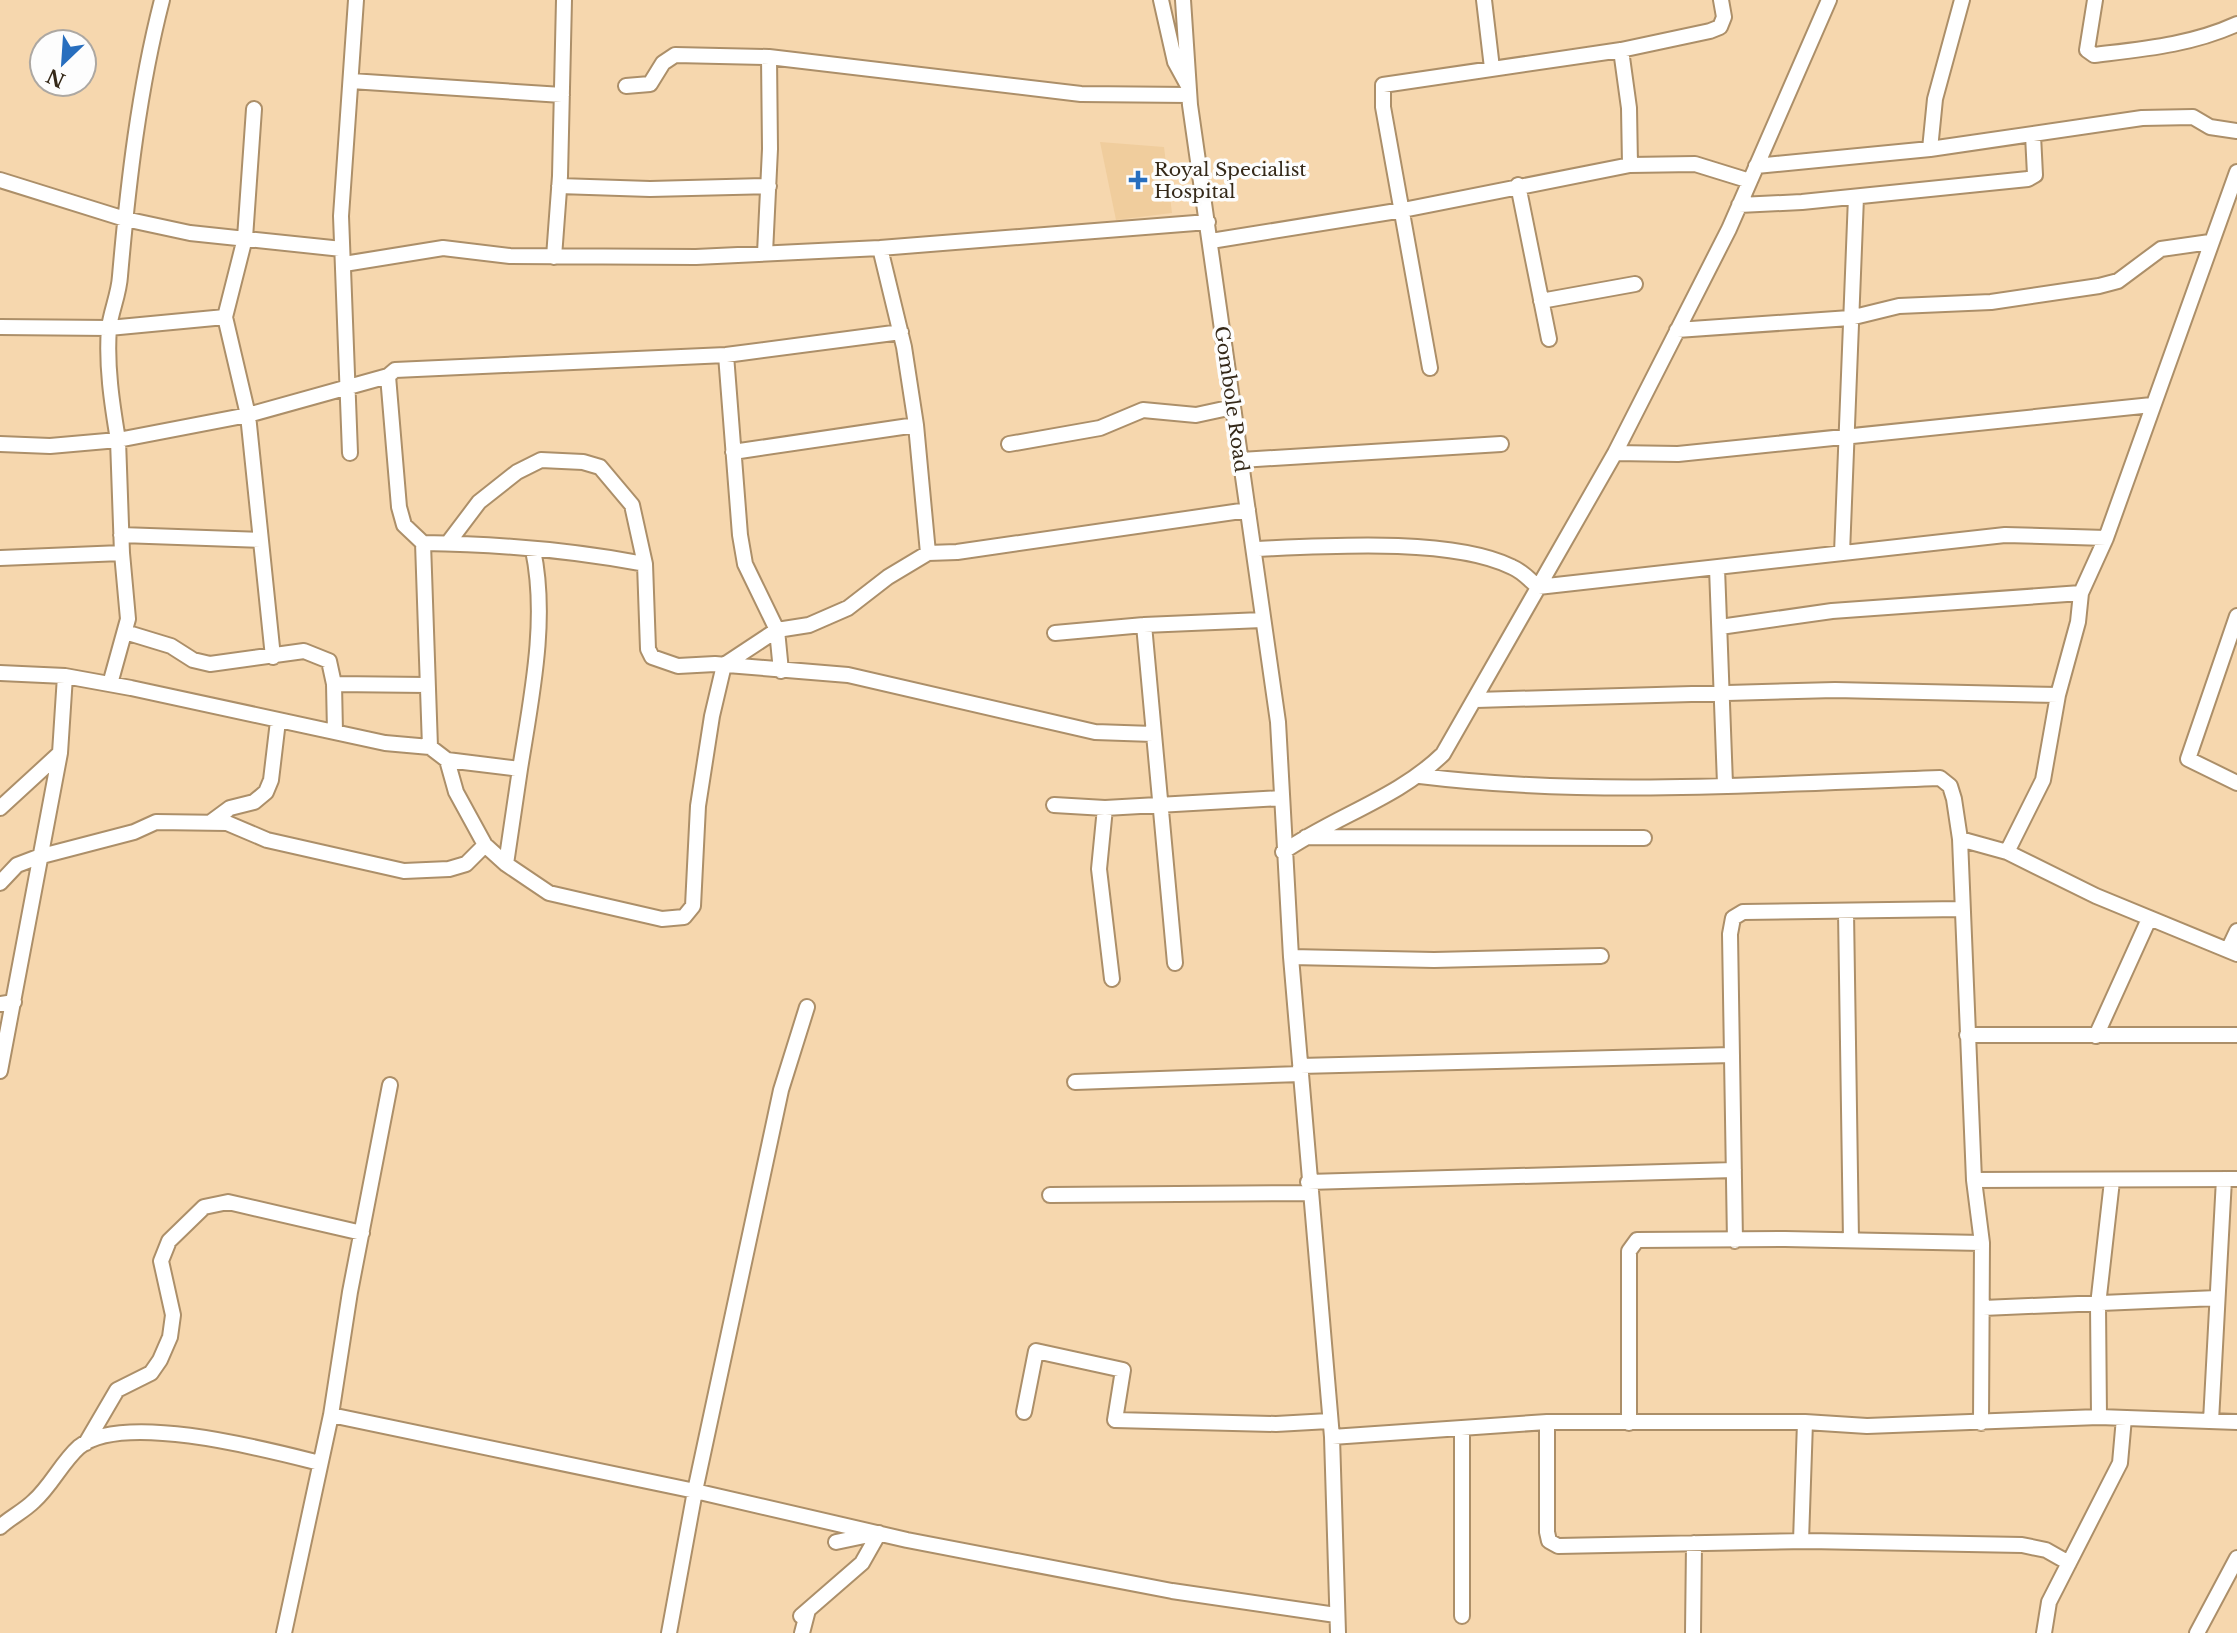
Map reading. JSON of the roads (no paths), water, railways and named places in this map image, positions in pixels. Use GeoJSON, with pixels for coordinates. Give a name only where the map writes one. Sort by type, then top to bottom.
{"type":"FeatureCollection","features":[{"type":"Feature","properties":{"kind":"street"},"geometry":{"type":"LineString","coordinates":[[110,684],[128,620],[121,535],[118,440],[110,379],[109,328],[120,285],[125,219],[149,50],[162,0]]}},
{"type":"Feature","properties":{"kind":"street"},"geometry":{"type":"LineString","coordinates":[[350,453],[341,216],[356,0]]}},
{"type":"Feature","properties":{"kind":"street"},"geometry":{"type":"LineString","coordinates":[[554,257],[559,186],[564,0]]}},
{"type":"Feature","properties":{"kind":"street"},"geometry":{"type":"LineString","coordinates":[[626,86],[650,84],[663,63],[675,55],[769,57],[1081,94],[1189,92],[1175,62],[1161,0]]}},
{"type":"Feature","properties":{"kind":"street","name":"Gombole Road"},"geometry":{"type":"LineString","coordinates":[[1184,0],[1189,92],[1255,549],[1262,620],[1279,722],[1283,852],[1332,1437],[1338,1633]]}},
{"type":"Feature","properties":{"kind":"street"},"geometry":{"type":"LineString","coordinates":[[1483,0],[1493,68]]}},
{"type":"Feature","properties":{"kind":"street"},"geometry":{"type":"LineString","coordinates":[[1430,368],[1383,107],[1383,85],[1621,50],[1720,27],[1724,17],[1721,0]]}},
{"type":"Feature","properties":{"kind":"street"},"geometry":{"type":"LineString","coordinates":[[1930,149],[1935,99],[1962,0]]}},
{"type":"Feature","properties":{"kind":"street"},"geometry":{"type":"LineString","coordinates":[[2095,0],[2087,50],[2094,55],[2165,47],[2217,33],[2237,24]]}},
{"type":"Feature","properties":{"kind":"street"},"geometry":{"type":"LineString","coordinates":[[1283,852],[1304,837],[1420,776],[1443,754],[1615,453],[1739,205],[1824,1]]}},
{"type":"Feature","properties":{"kind":"street"},"geometry":{"type":"LineString","coordinates":[[1621,50],[1629,108],[1630,165]]}},
{"type":"Feature","properties":{"kind":"street"},"geometry":{"type":"LineString","coordinates":[[765,253],[769,57]]}},
{"type":"Feature","properties":{"kind":"street"},"geometry":{"type":"LineString","coordinates":[[351,81],[562,95]]}},
{"type":"Feature","properties":{"kind":"street"},"geometry":{"type":"LineString","coordinates":[[254,109],[245,238],[225,317],[248,415],[274,657]]}},
{"type":"Feature","properties":{"kind":"street"},"geometry":{"type":"LineString","coordinates":[[1756,166],[1930,149],[2143,118],[2193,117],[2210,127],[2237,131]]}},
{"type":"Feature","properties":{"kind":"street"},"geometry":{"type":"LineString","coordinates":[[1739,205],[1856,197],[2034,178],[2033,135]]}},
{"type":"Feature","properties":{"kind":"street"},"geometry":{"type":"LineString","coordinates":[[1211,241],[1403,210],[1518,185],[1630,165],[1695,164],[1750,181]]}},
{"type":"Feature","properties":{"kind":"street"},"geometry":{"type":"LineString","coordinates":[[2007,852],[2043,780],[2058,695],[2078,622],[2081,593],[2106,538],[2210,242],[2237,173]]}},
{"type":"Feature","properties":{"kind":"street"},"geometry":{"type":"LineString","coordinates":[[0,180],[125,219],[190,233],[342,249]]}},
{"type":"Feature","properties":{"kind":"street"},"geometry":{"type":"LineString","coordinates":[[1518,185],[1549,339]]}},
{"type":"Feature","properties":{"kind":"street"},"geometry":{"type":"LineString","coordinates":[[559,186],[650,189],[768,186]]}},
{"type":"Feature","properties":{"kind":"street"},"geometry":{"type":"LineString","coordinates":[[1842,553],[1856,197]]}},
{"type":"Feature","properties":{"kind":"street"},"geometry":{"type":"LineString","coordinates":[[344,264],[443,248],[510,256],[696,257],[880,248],[1208,222]]}},
{"type":"Feature","properties":{"kind":"street"},"geometry":{"type":"LineString","coordinates":[[1677,330],[1850,318],[1899,306],[1991,302],[2099,286],[2118,281],[2161,249],[2210,242]]}},
{"type":"Feature","properties":{"kind":"street"},"geometry":{"type":"LineString","coordinates":[[880,248],[901,332],[916,425],[928,553]]}},
{"type":"Feature","properties":{"kind":"street"},"geometry":{"type":"LineString","coordinates":[[1541,301],[1635,284]]}},
{"type":"Feature","properties":{"kind":"street"},"geometry":{"type":"LineString","coordinates":[[0,327],[109,328],[225,317]]}},
{"type":"Feature","properties":{"kind":"street"},"geometry":{"type":"LineString","coordinates":[[0,444],[50,446],[118,440],[248,415],[388,376],[396,370],[726,355],[901,332]]}},
{"type":"Feature","properties":{"kind":"street"},"geometry":{"type":"LineString","coordinates":[[726,355],[745,565],[776,630],[781,671]]}},
{"type":"Feature","properties":{"kind":"street"},"geometry":{"type":"LineString","coordinates":[[388,376],[399,507],[404,525],[423,543],[496,544],[604,556],[645,564]]}},
{"type":"Feature","properties":{"kind":"street"},"geometry":{"type":"LineString","coordinates":[[1615,453],[1678,454],[2152,405]]}},
{"type":"Feature","properties":{"kind":"street"},"geometry":{"type":"LineString","coordinates":[[1009,444],[1100,428],[1143,410],[1196,415],[1233,407]]}},
{"type":"Feature","properties":{"kind":"street"},"geometry":{"type":"LineString","coordinates":[[733,452],[916,425]]}},
{"type":"Feature","properties":{"kind":"street"},"geometry":{"type":"LineString","coordinates":[[1241,460],[1501,444]]}},
{"type":"Feature","properties":{"kind":"street"},"geometry":{"type":"LineString","coordinates":[[448,544],[478,502],[517,472],[541,460],[583,461],[600,467],[632,505],[645,564],[648,649],[652,657],[678,666],[724,665],[848,676],[1095,732],[1153,734]]}},
{"type":"Feature","properties":{"kind":"street"},"geometry":{"type":"LineString","coordinates":[[447,760],[456,792],[485,845],[506,864],[549,892],[662,919],[684,917],[693,906],[698,806],[712,716],[724,665],[776,630],[809,625],[840,613],[928,553],[957,552],[1248,510]]}},
{"type":"Feature","properties":{"kind":"street"},"geometry":{"type":"LineString","coordinates":[[121,535],[260,540]]}},
{"type":"Feature","properties":{"kind":"street"},"geometry":{"type":"LineString","coordinates":[[1255,549],[1321,546],[1462,551],[1515,568],[1538,587],[2005,535],[2106,538]]}},
{"type":"Feature","properties":{"kind":"street"},"geometry":{"type":"LineString","coordinates":[[423,543],[430,747]]}},
{"type":"Feature","properties":{"kind":"street"},"geometry":{"type":"LineString","coordinates":[[506,864],[527,733],[539,581],[533,550]]}},
{"type":"Feature","properties":{"kind":"street"},"geometry":{"type":"LineString","coordinates":[[0,558],[122,553]]}},
{"type":"Feature","properties":{"kind":"street"},"geometry":{"type":"LineString","coordinates":[[1717,568],[1724,692],[1725,784]]}},
{"type":"Feature","properties":{"kind":"street"},"geometry":{"type":"LineString","coordinates":[[1720,627],[1832,611],[2081,593]]}},
{"type":"Feature","properties":{"kind":"street"},"geometry":{"type":"LineString","coordinates":[[1055,633],[1144,625],[1262,620]]}},
{"type":"Feature","properties":{"kind":"street"},"geometry":{"type":"LineString","coordinates":[[2236,621],[2188,759],[2237,783]]}},
{"type":"Feature","properties":{"kind":"street"},"geometry":{"type":"LineString","coordinates":[[1144,625],[1175,963]]}},
{"type":"Feature","properties":{"kind":"street"},"geometry":{"type":"LineString","coordinates":[[125,632],[171,646],[193,660],[210,664],[304,651],[329,661],[334,684],[335,732]]}},
{"type":"Feature","properties":{"kind":"street"},"geometry":{"type":"LineString","coordinates":[[0,673],[65,676],[110,684],[385,743],[430,747],[447,760],[520,769]]}},
{"type":"Feature","properties":{"kind":"street"},"geometry":{"type":"LineString","coordinates":[[0,1071],[7,1003],[60,753],[65,676]]}},
{"type":"Feature","properties":{"kind":"street"},"geometry":{"type":"LineString","coordinates":[[334,684],[427,685]]}},
{"type":"Feature","properties":{"kind":"street"},"geometry":{"type":"LineString","coordinates":[[1476,699],[1835,690],[2058,695]]}},
{"type":"Feature","properties":{"kind":"street"},"geometry":{"type":"LineString","coordinates":[[211,822],[230,808],[254,802],[266,792],[271,780],[278,720]]}},
{"type":"Feature","properties":{"kind":"street"},"geometry":{"type":"LineString","coordinates":[[0,808],[60,753]]}},
{"type":"Feature","properties":{"kind":"street"},"geometry":{"type":"LineString","coordinates":[[1420,776],[1473,783],[1562,786],[1940,778],[1950,786],[1960,839],[1974,1180],[1982,1244],[1981,1423]]}},
{"type":"Feature","properties":{"kind":"street"},"geometry":{"type":"LineString","coordinates":[[1054,805],[1105,808],[1282,798]]}},
{"type":"Feature","properties":{"kind":"street"},"geometry":{"type":"LineString","coordinates":[[1105,808],[1099,869],[1112,979]]}},
{"type":"Feature","properties":{"kind":"street"},"geometry":{"type":"LineString","coordinates":[[0,883],[17,865],[134,832],[156,822],[226,823],[267,840],[404,871],[449,869],[466,864],[485,845]]}},
{"type":"Feature","properties":{"kind":"street"},"geometry":{"type":"LineString","coordinates":[[1304,837],[1644,838]]}},
{"type":"Feature","properties":{"kind":"street"},"geometry":{"type":"LineString","coordinates":[[1960,839],[2007,852],[2149,919],[2232,952],[2237,931]]}},
{"type":"Feature","properties":{"kind":"street"},"geometry":{"type":"LineString","coordinates":[[1735,1241],[1730,934],[1733,918],[1743,912],[1961,909]]}},
{"type":"Feature","properties":{"kind":"street"},"geometry":{"type":"LineString","coordinates":[[1846,912],[1852,1240]]}},
{"type":"Feature","properties":{"kind":"street"},"geometry":{"type":"LineString","coordinates":[[2096,1036],[2149,919]]}},
{"type":"Feature","properties":{"kind":"street"},"geometry":{"type":"LineString","coordinates":[[1291,957],[1434,960],[1601,956]]}},
{"type":"Feature","properties":{"kind":"street"},"geometry":{"type":"LineString","coordinates":[[669,1632],[695,1492],[781,1090],[807,1007]]}},
{"type":"Feature","properties":{"kind":"street"},"geometry":{"type":"LineString","coordinates":[[1967,1035],[2237,1035]]}},
{"type":"Feature","properties":{"kind":"street"},"geometry":{"type":"LineString","coordinates":[[1075,1082],[1301,1070],[1732,1055]]}},
{"type":"Feature","properties":{"kind":"street"},"geometry":{"type":"LineString","coordinates":[[284,1633],[331,1415],[390,1085]]}},
{"type":"Feature","properties":{"kind":"street"},"geometry":{"type":"LineString","coordinates":[[1050,1195],[1734,1170]]}},
{"type":"Feature","properties":{"kind":"street"},"geometry":{"type":"LineString","coordinates":[[1974,1180],[2230,1179],[2217,1298],[2211,1421]]}},
{"type":"Feature","properties":{"kind":"street"},"geometry":{"type":"LineString","coordinates":[[2099,1417],[2098,1305],[2112,1181]]}},
{"type":"Feature","properties":{"kind":"street"},"geometry":{"type":"LineString","coordinates":[[86,1443],[117,1390],[151,1373],[160,1360],[170,1337],[173,1315],[161,1261],[169,1241],[204,1207],[228,1202],[362,1233]]}},
{"type":"Feature","properties":{"kind":"street"},"geometry":{"type":"LineString","coordinates":[[1629,1423],[1629,1251],[1637,1241],[1852,1240],[1982,1244]]}},
{"type":"Feature","properties":{"kind":"street"},"geometry":{"type":"LineString","coordinates":[[1983,1308],[2217,1298]]}},
{"type":"Feature","properties":{"kind":"street"},"geometry":{"type":"LineString","coordinates":[[1024,1412],[1036,1351],[1122,1370],[1115,1420],[1276,1424],[1329,1421]]}},
{"type":"Feature","properties":{"kind":"street"},"geometry":{"type":"LineString","coordinates":[[331,1415],[879,1533],[1172,1591],[1336,1615]]}},
{"type":"Feature","properties":{"kind":"street"},"geometry":{"type":"LineString","coordinates":[[1332,1437],[1547,1422],[1805,1422],[1867,1426],[2099,1417],[2237,1422]]}},
{"type":"Feature","properties":{"kind":"street"},"geometry":{"type":"LineString","coordinates":[[2043,1633],[2049,1602],[2120,1463],[2124,1418]]}},
{"type":"Feature","properties":{"kind":"street"},"geometry":{"type":"LineString","coordinates":[[1547,1422],[1549,1541],[1558,1546],[1801,1541],[2022,1545],[2046,1550],[2069,1563]]}},
{"type":"Feature","properties":{"kind":"street"},"geometry":{"type":"LineString","coordinates":[[1801,1541],[1805,1422]]}},
{"type":"Feature","properties":{"kind":"street"},"geometry":{"type":"LineString","coordinates":[[1462,1428],[1462,1616]]}},
{"type":"Feature","properties":{"kind":"street"},"geometry":{"type":"LineString","coordinates":[[0,1527],[33,1503],[78,1448],[98,1437],[113,1434],[166,1434],[228,1441],[320,1463]]}},
{"type":"Feature","properties":{"kind":"street"},"geometry":{"type":"LineString","coordinates":[[836,1542],[879,1533]]}},
{"type":"Feature","properties":{"kind":"street"},"geometry":{"type":"LineString","coordinates":[[802,1633],[804,1613],[862,1563],[879,1533]]}},
{"type":"Feature","properties":{"kind":"street"},"geometry":{"type":"LineString","coordinates":[[1693,1543],[1693,1633]]}},
{"type":"Feature","properties":{"kind":"street"},"geometry":{"type":"LineString","coordinates":[[2197,1633],[2237,1558]]}},
{"type":"Feature","properties":{"kind":"place","name":"Royal Specialist Hospital"},"geometry":{"type":"Point","coordinates":[1138,180]}}]}
